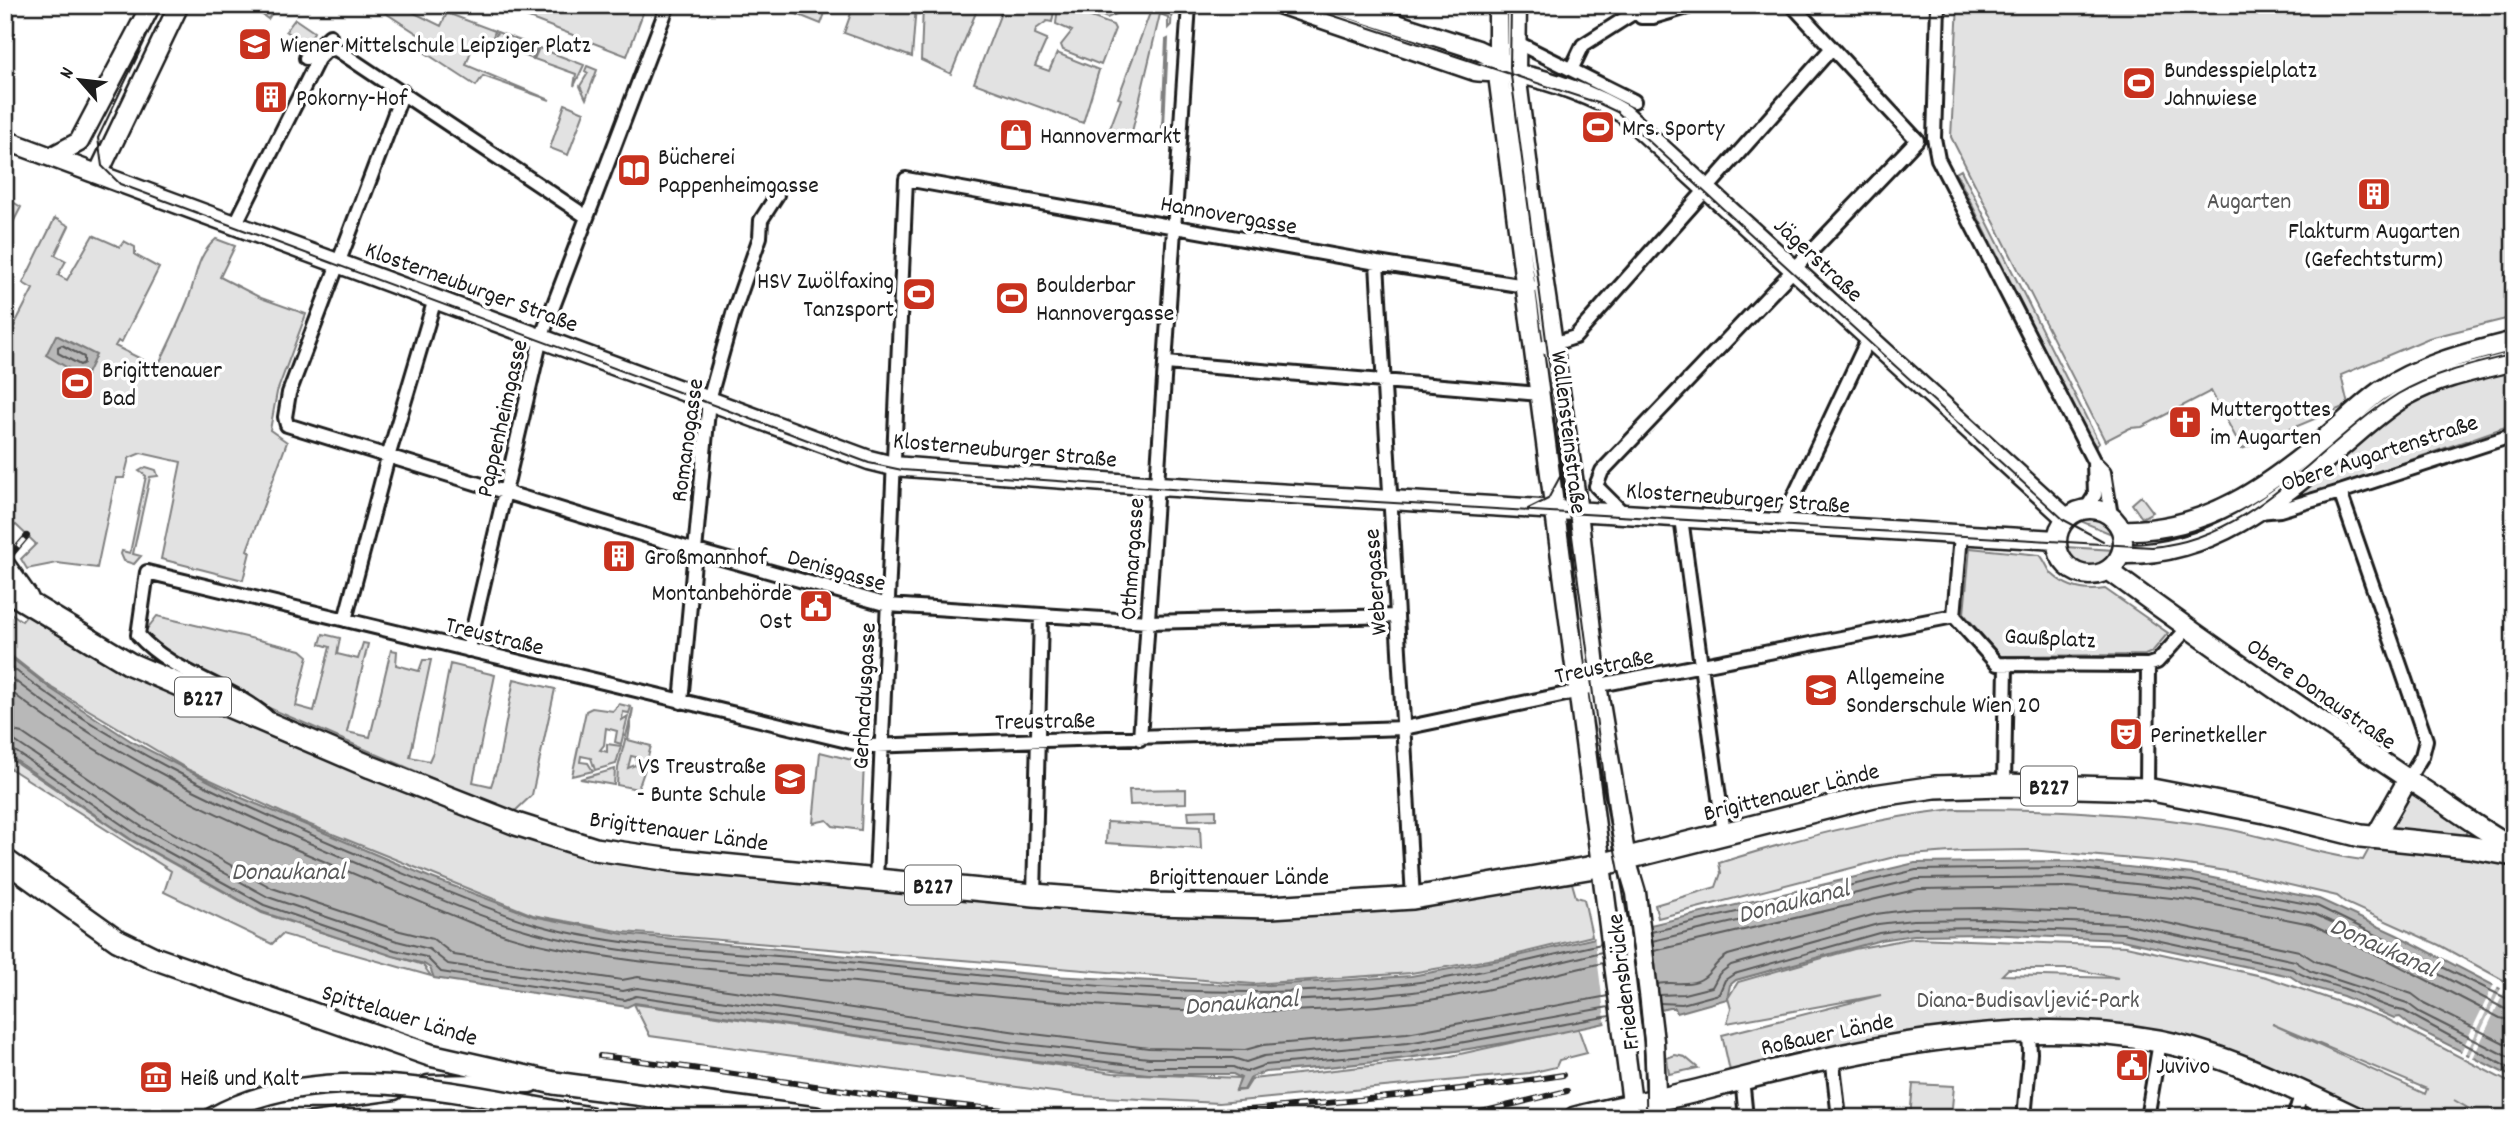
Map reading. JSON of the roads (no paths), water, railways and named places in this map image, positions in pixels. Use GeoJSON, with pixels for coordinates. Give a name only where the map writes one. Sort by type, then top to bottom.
{"type":"FeatureCollection","features":[{"type":"Feature","properties":{"kind":"main road"},"geometry":{"type":"LineString","coordinates":[[51,157],[74,146],[84,133],[151,5]]}},
{"type":"Feature","properties":{"kind":"main road"},"geometry":{"type":"LineString","coordinates":[[94,172],[179,5]]}},
{"type":"Feature","properties":{"kind":"main road","name":"Jägerstraße"},"geometry":{"type":"LineString","coordinates":[[1282,5],[1334,11],[1478,50],[1497,67],[1525,74],[1606,103],[1624,114],[2066,518]]}},
{"type":"Feature","properties":{"kind":"main road","name":"Wallensteinstraße"},"geometry":{"type":"LineString","coordinates":[[1498,5],[1497,67],[1536,286],[1553,344],[1578,511],[1588,687],[1603,864]]}},
{"type":"Feature","properties":{"kind":"main road","name":"Wallensteinstraße"},"geometry":{"type":"LineString","coordinates":[[1517,5],[1525,74],[1536,286],[1535,350],[1540,394],[1555,510],[1588,687],[1626,859]]}},
{"type":"Feature","properties":{"kind":"main road"},"geometry":{"type":"LineString","coordinates":[[84,133],[94,172]]}},
{"type":"Feature","properties":{"kind":"main road","name":"Klosterneuburger Straße"},"geometry":{"type":"LineString","coordinates":[[5,140],[893,466],[1389,501],[2056,540]]}},
{"type":"Feature","properties":{"kind":"main road","name":"Obere Augartenstraße"},"geometry":{"type":"LineString","coordinates":[[2116,523],[2168,528],[2194,522],[2227,507],[2286,470],[2379,392],[2412,372],[2446,359],[2514,341]]}},
{"type":"Feature","properties":{"kind":"main road","name":"Obere Augartenstraße"},"geometry":{"type":"LineString","coordinates":[[2121,554],[2172,551],[2224,531],[2259,512],[2406,396],[2438,381],[2514,360]]}},
{"type":"Feature","properties":{"kind":"main road"},"geometry":{"type":"LineString","coordinates":[[2086,509],[2099,510],[2116,523],[2121,554],[2108,570],[2089,575],[2071,569],[2059,554],[2056,540],[2066,518],[2086,509]]}},
{"type":"Feature","properties":{"kind":"main road"},"geometry":{"type":"LineString","coordinates":[[5,567],[40,612]]}},
{"type":"Feature","properties":{"kind":"main road","name":"Obere Donaustraße"},"geometry":{"type":"LineString","coordinates":[[2108,570],[2187,629],[2473,825],[2514,848]]}},
{"type":"Feature","properties":{"kind":"main road","name":"Brigittenauer Lände"},"geometry":{"type":"LineString","coordinates":[[5,589],[130,664],[503,820],[595,849],[671,860],[1034,895],[1155,904],[1271,907],[1413,898],[1626,859],[1907,790],[2004,785],[2147,789],[2265,812],[2374,839],[2469,847],[2514,855]]}},
{"type":"Feature","properties":{"kind":"main road"},"geometry":{"type":"LineString","coordinates":[[2374,839],[2407,779]]}},
{"type":"Feature","properties":{"kind":"main road","name":"Friedensbrücke"},"geometry":{"type":"LineString","coordinates":[[1626,859],[1636,893],[1654,1041],[1657,1109]]}},
{"type":"Feature","properties":{"kind":"main road","name":"Spittelauer Lände"},"geometry":{"type":"LineString","coordinates":[[5,860],[117,940],[154,958],[430,1055],[554,1083],[781,1116],[815,1118]]}},
{"type":"Feature","properties":{"kind":"main road","name":"Friedensbrücke"},"geometry":{"type":"LineString","coordinates":[[1603,864],[1633,1111]]}},
{"type":"Feature","properties":{"kind":"main road","name":"Roßauer Lände"},"geometry":{"type":"LineString","coordinates":[[1633,1111],[1657,1109],[1742,1078],[1832,1056],[1928,1041],[2029,1034],[2102,1034],[2160,1042],[2228,1062],[2302,1092],[2356,1118]]}},
{"type":"Feature","properties":{"kind":"main road"},"geometry":{"type":"LineString","coordinates":[[250,1118],[294,1104],[421,1085],[554,1083]]}},
{"type":"Feature","properties":{"kind":"main road"},"geometry":{"type":"LineString","coordinates":[[211,1118],[258,1097],[342,1085],[424,1090],[595,1117]]}},
{"type":"Feature","properties":{"kind":"main road"},"geometry":{"type":"LineString","coordinates":[[1575,1118],[1633,1111]]}},
{"type":"Feature","properties":{"kind":"street","name":"Pappenheimgasse"},"geometry":{"type":"LineString","coordinates":[[468,650],[541,338],[668,5]]}},
{"type":"Feature","properties":{"kind":"street","name":"Othmargasse"},"geometry":{"type":"LineString","coordinates":[[1140,739],[1189,5]]}},
{"type":"Feature","properties":{"kind":"street"},"geometry":{"type":"LineString","coordinates":[[1525,5],[1522,44],[1634,101]]}},
{"type":"Feature","properties":{"kind":"street"},"geometry":{"type":"LineString","coordinates":[[1572,68],[1583,45],[1636,11],[1653,17],[1694,5]]}},
{"type":"Feature","properties":{"kind":"street"},"geometry":{"type":"LineString","coordinates":[[1624,514],[1597,486],[1597,479],[1917,140],[1791,5]]}},
{"type":"Feature","properties":{"kind":"street"},"geometry":{"type":"LineString","coordinates":[[1938,5],[1934,138],[1938,159],[2094,462],[2104,472],[2116,523]]}},
{"type":"Feature","properties":{"kind":"street"},"geometry":{"type":"LineString","coordinates":[[306,58],[330,36]]}},
{"type":"Feature","properties":{"kind":"street"},"geometry":{"type":"LineString","coordinates":[[1535,350],[1575,337],[1831,48]]}},
{"type":"Feature","properties":{"kind":"street"},"geometry":{"type":"LineString","coordinates":[[235,225],[318,59],[327,50],[337,49],[587,217]]}},
{"type":"Feature","properties":{"kind":"street"},"geometry":{"type":"LineString","coordinates":[[1525,74],[1536,51]]}},
{"type":"Feature","properties":{"kind":"street"},"geometry":{"type":"LineString","coordinates":[[339,263],[403,92]]}},
{"type":"Feature","properties":{"kind":"street","name":"Hannovergasse"},"geometry":{"type":"LineString","coordinates":[[906,179],[1377,263],[1536,286]]}},
{"type":"Feature","properties":{"kind":"street","name":"Gerhardusgasse"},"geometry":{"type":"LineString","coordinates":[[876,879],[906,179]]}},
{"type":"Feature","properties":{"kind":"street","name":"Romanogasse"},"geometry":{"type":"LineString","coordinates":[[681,702],[709,400],[733,313],[760,237],[761,220],[777,195]]}},
{"type":"Feature","properties":{"kind":"street","name":"Denisgasse"},"geometry":{"type":"LineString","coordinates":[[339,263],[289,393],[285,417],[287,425],[693,550],[888,606],[1147,621],[1398,615]]}},
{"type":"Feature","properties":{"kind":"street","name":"Webergasse"},"geometry":{"type":"LineString","coordinates":[[1377,263],[1413,898]]}},
{"type":"Feature","properties":{"kind":"street"},"geometry":{"type":"LineString","coordinates":[[345,620],[388,457],[435,299]]}},
{"type":"Feature","properties":{"kind":"street"},"geometry":{"type":"LineString","coordinates":[[1781,524],[1869,337]]}},
{"type":"Feature","properties":{"kind":"street"},"geometry":{"type":"LineString","coordinates":[[1166,363],[1540,394]]}},
{"type":"Feature","properties":{"kind":"street","name":"Obere Augartenstraße"},"geometry":{"type":"LineString","coordinates":[[2259,512],[2280,510],[2340,492],[2514,435]]}},
{"type":"Feature","properties":{"kind":"street"},"geometry":{"type":"LineString","coordinates":[[2086,509],[2095,495],[2094,462]]}},
{"type":"Feature","properties":{"kind":"street"},"geometry":{"type":"LineString","coordinates":[[2340,492],[2426,740],[2422,756],[2407,779]]}},
{"type":"Feature","properties":{"kind":"street"},"geometry":{"type":"LineString","coordinates":[[1681,518],[1724,834]]}},
{"type":"Feature","properties":{"kind":"street"},"geometry":{"type":"LineString","coordinates":[[1954,616],[1961,535]]}},
{"type":"Feature","properties":{"kind":"street","name":"Treustraße"},"geometry":{"type":"LineString","coordinates":[[277,725],[252,705],[168,660],[138,635],[147,572],[868,746],[1140,739],[1404,727],[1571,694],[1588,687],[1954,616]]}},
{"type":"Feature","properties":{"kind":"street"},"geometry":{"type":"LineString","coordinates":[[1034,895],[1041,616]]}},
{"type":"Feature","properties":{"kind":"street","name":"Gaußplatz"},"geometry":{"type":"LineString","coordinates":[[1954,616],[1997,663],[2148,665]]}},
{"type":"Feature","properties":{"kind":"street"},"geometry":{"type":"LineString","coordinates":[[2147,789],[2148,665],[2157,662],[2187,629]]}},
{"type":"Feature","properties":{"kind":"street"},"geometry":{"type":"LineString","coordinates":[[2004,785],[2006,664]]}},
{"type":"Feature","properties":{"kind":"street"},"geometry":{"type":"LineString","coordinates":[[2024,1118],[2030,1053],[2029,1034]]}},
{"type":"Feature","properties":{"kind":"street"},"geometry":{"type":"LineString","coordinates":[[2147,1118],[2160,1042]]}},
{"type":"Feature","properties":{"kind":"street"},"geometry":{"type":"LineString","coordinates":[[1832,1056],[1839,1118]]}},
{"type":"Feature","properties":{"kind":"street"},"geometry":{"type":"LineString","coordinates":[[1742,1078],[1746,1118]]}},
{"type":"Feature","properties":{"kind":"street"},"geometry":{"type":"LineString","coordinates":[[2294,1118],[2302,1092]]}},
{"type":"Feature","properties":{"kind":"water"},"geometry":{"type":"Polygon","coordinates":[[[56,335],[96,355],[85,378],[46,355],[56,335]]]}},
{"type":"Feature","properties":{"kind":"water","name":"Donaukanal"},"geometry":{"type":"Polygon","coordinates":[[[5,653],[51,689],[131,741],[242,798],[429,877],[533,916],[623,934],[1052,976],[1253,986],[1411,976],[1505,959],[1915,863],[2072,861],[2193,874],[2319,899],[2397,935],[2514,996],[2514,1078],[2411,1026],[2400,1017],[2394,1018],[2343,996],[2304,985],[2290,976],[2122,940],[1986,934],[1914,935],[1881,940],[1736,980],[1730,985],[1727,999],[1677,1013],[1675,1008],[1669,1008],[1569,1031],[1469,1049],[1367,1063],[1265,1072],[1251,1077],[1244,1090],[1236,1090],[1241,1078],[1233,1074],[1148,1074],[1012,1058],[635,1003],[627,1007],[434,978],[430,968],[424,964],[262,912],[132,840],[5,753],[5,653]]]}},
{"type":"Feature","properties":{"kind":"tram line"},"geometry":{"type":"LineString","coordinates":[[162,5],[98,138],[102,166],[120,184],[869,463],[902,470],[1256,495],[2152,547],[2189,540],[2223,526],[2254,508],[2368,415],[2398,394],[2454,370],[2514,354]]}},
{"type":"Feature","properties":{"kind":"tram line"},"geometry":{"type":"LineString","coordinates":[[1301,5],[1598,103],[1617,112],[2064,520],[2103,541]]}},
{"type":"Feature","properties":{"kind":"tram line"},"geometry":{"type":"LineString","coordinates":[[1511,5],[1510,68],[1611,830],[1641,1009],[1646,1118]]}},
{"type":"Feature","properties":{"kind":"tram line"},"geometry":{"type":"LineString","coordinates":[[1528,509],[1548,499],[1562,473]]}},
{"type":"Feature","properties":{"kind":"railway"},"geometry":{"type":"LineString","coordinates":[[5,562],[27,536]]}},
{"type":"Feature","properties":{"kind":"railway"},"geometry":{"type":"LineString","coordinates":[[600,1056],[896,1098],[1014,1111],[1103,1116],[1194,1114],[1316,1104],[1471,1088],[1563,1075]]}},
{"type":"Feature","properties":{"kind":"railway"},"geometry":{"type":"LineString","coordinates":[[1457,1118],[1567,1091]]}},
{"type":"Feature","properties":{"kind":"place","name":"Wiener Mittelschule Leipziger Platz"},"geometry":{"type":"Point","coordinates":[255,44]}},
{"type":"Feature","properties":{"kind":"place","name":"Bundesspielplatz Jahnwiese"},"geometry":{"type":"Point","coordinates":[2139,83]}},
{"type":"Feature","properties":{"kind":"place","name":"Pokorny-Hof"},"geometry":{"type":"Point","coordinates":[271,97]}},
{"type":"Feature","properties":{"kind":"place","name":"Mrs. Sporty"},"geometry":{"type":"Point","coordinates":[1598,127]}},
{"type":"Feature","properties":{"kind":"place","name":"Hannovermarkt"},"geometry":{"type":"Point","coordinates":[1016,135]}},
{"type":"Feature","properties":{"kind":"place","name":"Bücherei Pappenheimgasse"},"geometry":{"type":"Point","coordinates":[634,170]}},
{"type":"Feature","properties":{"kind":"place","name":"Flakturm Augarten (Gefechtsturm)"},"geometry":{"type":"Point","coordinates":[2374,194]}},
{"type":"Feature","properties":{"kind":"place","name":"HSV Zwölfaxing Tanzsport"},"geometry":{"type":"Point","coordinates":[919,294]}},
{"type":"Feature","properties":{"kind":"place","name":"Boulderbar Hannovergasse"},"geometry":{"type":"Point","coordinates":[1012,298]}},
{"type":"Feature","properties":{"kind":"place","name":"Brigittenauer Bad"},"geometry":{"type":"Point","coordinates":[77,383]}},
{"type":"Feature","properties":{"kind":"place","name":"Muttergottes im Augarten"},"geometry":{"type":"Point","coordinates":[2185,422]}},
{"type":"Feature","properties":{"kind":"place","name":"Großmannhof"},"geometry":{"type":"Point","coordinates":[619,556]}},
{"type":"Feature","properties":{"kind":"place","name":"Montanbehörde Ost"},"geometry":{"type":"Point","coordinates":[816,606]}},
{"type":"Feature","properties":{"kind":"place","name":"Allgemeine Sonderschule Wien 20"},"geometry":{"type":"Point","coordinates":[1821,690]}},
{"type":"Feature","properties":{"kind":"place","name":"Perinetkeller"},"geometry":{"type":"Point","coordinates":[2126,734]}},
{"type":"Feature","properties":{"kind":"place","name":"VS Treustraße - Bunte Schule"},"geometry":{"type":"Point","coordinates":[790,779]}},
{"type":"Feature","properties":{"kind":"place","name":"Juvivo"},"geometry":{"type":"Point","coordinates":[2132,1065]}},
{"type":"Feature","properties":{"kind":"place","name":"Heiß und Kalt"},"geometry":{"type":"Point","coordinates":[156,1077]}},
{"type":"Feature","properties":{"kind":"park label","name":"Augarten"},"geometry":{"type":"Point","coordinates":[2249,200]}},
{"type":"Feature","properties":{"kind":"park label","name":"Diana-Budisavljević-Park"},"geometry":{"type":"Point","coordinates":[2028,999]}}]}
